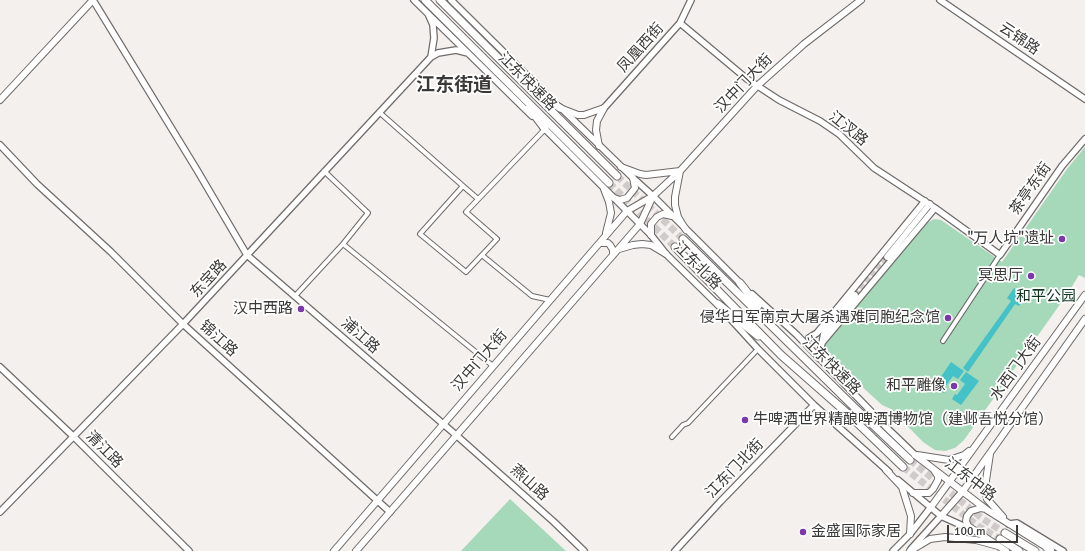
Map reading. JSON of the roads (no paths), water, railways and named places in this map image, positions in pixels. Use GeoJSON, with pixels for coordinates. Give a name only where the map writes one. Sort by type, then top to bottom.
{"type":"FeatureCollection","features":[{"type":"Feature","properties":{"kind":"highway","name":"江东快速路"},"geometry":{"type":"LineString","coordinates":[[425,0],[609,183]]}},
{"type":"Feature","properties":{"kind":"highway","name":"江东快速路"},"geometry":{"type":"LineString","coordinates":[[440,0],[617,176]]}},
{"type":"Feature","properties":{"kind":"highway"},"geometry":{"type":"LineString","coordinates":[[519,78],[560,108]]}},
{"type":"Feature","properties":{"kind":"highway"},"geometry":{"type":"LineString","coordinates":[[512,85],[545,129]]}},
{"type":"Feature","properties":{"kind":"highway","name":"江东快速路"},"geometry":{"type":"LineString","coordinates":[[682,239],[773,327],[913,457]]}},
{"type":"Feature","properties":{"kind":"highway","name":"江东快速路"},"geometry":{"type":"LineString","coordinates":[[675,247],[781,355],[847,413],[903,468]]}},
{"type":"Feature","properties":{"kind":"highway"},"geometry":{"type":"LineString","coordinates":[[740,283],[773,327]]}},
{"type":"Feature","properties":{"kind":"highway"},"geometry":{"type":"LineString","coordinates":[[718,304],[781,355]]}},
{"type":"Feature","properties":{"kind":"highway"},"geometry":{"type":"LineString","coordinates":[[1004,533],[1035,551]]}},
{"type":"Feature","properties":{"kind":"highway"},"geometry":{"type":"LineString","coordinates":[[999,545],[1019,551]]}},
{"type":"Feature","properties":{"kind":"main road"},"geometry":{"type":"LineString","coordinates":[[0,100],[93,0]]}},
{"type":"Feature","properties":{"kind":"main road","name":"汉中门大街"},"geometry":{"type":"LineString","coordinates":[[334,551],[627,212],[654,196],[680,171],[757,86],[804,44],[861,0]]}},
{"type":"Feature","properties":{"kind":"main road"},"geometry":{"type":"LineString","coordinates":[[560,108],[578,115],[584,115],[604,108]]}},
{"type":"Feature","properties":{"kind":"main road"},"geometry":{"type":"LineString","coordinates":[[599,146],[596,130],[597,121],[604,108]]}},
{"type":"Feature","properties":{"kind":"main road"},"geometry":{"type":"LineString","coordinates":[[621,167],[646,175],[680,171],[675,205],[678,217],[686,230]]}},
{"type":"Feature","properties":{"kind":"main road"},"geometry":{"type":"LineString","coordinates":[[614,198],[620,200],[628,198],[635,188],[633,178]]}},
{"type":"Feature","properties":{"kind":"main road"},"geometry":{"type":"LineString","coordinates":[[604,189],[611,213],[605,237]]}},
{"type":"Feature","properties":{"kind":"main road","name":"汉中门大街"},"geometry":{"type":"LineString","coordinates":[[356,551],[640,224],[654,196]]}},
{"type":"Feature","properties":{"kind":"main road"},"geometry":{"type":"LineString","coordinates":[[651,235],[651,224],[657,217],[663,214],[672,216]]}},
{"type":"Feature","properties":{"kind":"main road"},"geometry":{"type":"LineString","coordinates":[[600,243],[608,243],[613,250],[613,255]]}},
{"type":"Feature","properties":{"kind":"main road"},"geometry":{"type":"LineString","coordinates":[[618,250],[633,245],[642,244],[651,245],[666,254]]}},
{"type":"Feature","properties":{"kind":"main road","name":"水西门大街"},"geometry":{"type":"LineString","coordinates":[[931,507],[1085,295]]}},
{"type":"Feature","properties":{"kind":"main road","name":"水西门大街"},"geometry":{"type":"LineString","coordinates":[[941,516],[963,491],[1085,319]]}},
{"type":"Feature","properties":{"kind":"main road"},"geometry":{"type":"LineString","coordinates":[[913,457],[949,460],[964,455],[975,446]]}},
{"type":"Feature","properties":{"kind":"main road"},"geometry":{"type":"LineString","coordinates":[[991,451],[985,487],[987,498],[1009,524]]}},
{"type":"Feature","properties":{"kind":"main road","name":"江东中路"},"geometry":{"type":"LineString","coordinates":[[913,457],[932,468],[988,510],[1050,550]]}},
{"type":"Feature","properties":{"kind":"main road"},"geometry":{"type":"LineString","coordinates":[[913,492],[929,493],[933,489],[938,480],[938,476],[932,468]]}},
{"type":"Feature","properties":{"kind":"main road"},"geometry":{"type":"LineString","coordinates":[[886,470],[902,487],[911,516],[910,534]]}},
{"type":"Feature","properties":{"kind":"main road"},"geometry":{"type":"LineString","coordinates":[[988,510],[975,508],[971,511],[967,516],[966,521],[968,526],[1006,551]]}},
{"type":"Feature","properties":{"kind":"main road"},"geometry":{"type":"LineString","coordinates":[[910,551],[930,539],[945,537],[976,540],[999,545]]}},
{"type":"Feature","properties":{"kind":"street"},"geometry":{"type":"LineString","coordinates":[[93,0],[197,170],[247,256]]}},
{"type":"Feature","properties":{"kind":"street","name":"江东北路"},"geometry":{"type":"LineString","coordinates":[[414,0],[651,235],[666,254],[718,304],[758,349],[814,405],[886,470],[941,516],[975,532]]}},
{"type":"Feature","properties":{"kind":"street","name":"江东北路"},"geometry":{"type":"LineString","coordinates":[[451,0],[599,146],[654,196],[672,216],[740,283],[796,335],[888,429],[913,457]]}},
{"type":"Feature","properties":{"kind":"street","name":"凤凰西街"},"geometry":{"type":"LineString","coordinates":[[604,108],[680,23],[692,0]]}},
{"type":"Feature","properties":{"kind":"street","name":"云锦路"},"geometry":{"type":"LineString","coordinates":[[940,0],[1085,99]]}},
{"type":"Feature","properties":{"kind":"street"},"geometry":{"type":"LineString","coordinates":[[428,13],[433,25],[434,38],[431,57]]}},
{"type":"Feature","properties":{"kind":"street","name":"江汊路"},"geometry":{"type":"LineString","coordinates":[[680,23],[757,86],[779,100],[820,121],[839,134],[874,168],[930,204],[1000,255]]}},
{"type":"Feature","properties":{"kind":"street"},"geometry":{"type":"LineString","coordinates":[[431,57],[438,53],[456,50],[468,53]]}},
{"type":"Feature","properties":{"kind":"street","name":"东宝路"},"geometry":{"type":"LineString","coordinates":[[0,512],[183,324],[431,57]]}},
{"type":"Feature","properties":{"kind":"street"},"geometry":{"type":"LineString","coordinates":[[379,112],[478,199]]}},
{"type":"Feature","properties":{"kind":"street"},"geometry":{"type":"LineString","coordinates":[[463,186],[420,234],[466,272],[483,256],[497,239],[466,212],[545,129]]}},
{"type":"Feature","properties":{"kind":"street","name":"茶亭东街"},"geometry":{"type":"LineString","coordinates":[[1000,255],[1062,166],[1085,139]]}},
{"type":"Feature","properties":{"kind":"street","name":"锦江路"},"geometry":{"type":"LineString","coordinates":[[0,145],[37,184],[111,252],[183,324],[390,512]]}},
{"type":"Feature","properties":{"kind":"street"},"geometry":{"type":"LineString","coordinates":[[295,296],[343,244],[368,213],[324,171]]}},
{"type":"Feature","properties":{"kind":"street"},"geometry":{"type":"LineString","coordinates":[[809,338],[817,333],[879,257],[930,204]]}},
{"type":"Feature","properties":{"kind":"street"},"geometry":{"type":"LineString","coordinates":[[821,344],[858,295],[879,274],[930,204]]}},
{"type":"Feature","properties":{"kind":"street"},"geometry":{"type":"LineString","coordinates":[[343,244],[494,366]]}},
{"type":"Feature","properties":{"kind":"street"},"geometry":{"type":"LineString","coordinates":[[943,341],[1000,255]]}},
{"type":"Feature","properties":{"kind":"street","name":"浦江路"},"geometry":{"type":"LineString","coordinates":[[247,256],[456,435]]}},
{"type":"Feature","properties":{"kind":"street"},"geometry":{"type":"LineString","coordinates":[[483,256],[532,296],[550,300]]}},
{"type":"Feature","properties":{"kind":"street"},"geometry":{"type":"LineString","coordinates":[[879,257],[881,263],[883,264],[888,260]]}},
{"type":"Feature","properties":{"kind":"street"},"geometry":{"type":"LineString","coordinates":[[870,268],[877,268],[879,274]]}},
{"type":"Feature","properties":{"kind":"street"},"geometry":{"type":"LineString","coordinates":[[863,277],[862,284],[866,286],[870,284]]}},
{"type":"Feature","properties":{"kind":"street"},"geometry":{"type":"LineString","coordinates":[[819,358],[824,333],[862,292],[860,289],[854,288]]}},
{"type":"Feature","properties":{"kind":"street"},"geometry":{"type":"LineString","coordinates":[[796,335],[809,338],[824,333]]}},
{"type":"Feature","properties":{"kind":"street"},"geometry":{"type":"LineString","coordinates":[[672,437],[683,425],[688,423],[758,349]]}},
{"type":"Feature","properties":{"kind":"street","name":"清江路"},"geometry":{"type":"LineString","coordinates":[[0,367],[74,437],[189,551]]}},
{"type":"Feature","properties":{"kind":"street","name":"江东门北街"},"geometry":{"type":"LineString","coordinates":[[675,551],[814,405]]}},
{"type":"Feature","properties":{"kind":"street","name":"燕山路"},"geometry":{"type":"LineString","coordinates":[[456,435],[554,522],[584,551]]}},
{"type":"Feature","properties":{"kind":"street","name":"水西门大街"},"geometry":{"type":"LineString","coordinates":[[893,551],[910,534],[931,507]]}},
{"type":"Feature","properties":{"kind":"street","name":"水西门大街"},"geometry":{"type":"LineString","coordinates":[[910,551],[941,516]]}},
{"type":"Feature","properties":{"kind":"street","name":"江东中路"},"geometry":{"type":"LineString","coordinates":[[1009,524],[1017,524],[1063,551]]}},
{"type":"Feature","properties":{"kind":"water"},"geometry":{"type":"Polygon","coordinates":[[[1014,288],[1026,296],[1019,306],[1015,304],[968,372],[963,368],[1011,301],[1007,298],[1014,288]]]}},
{"type":"Feature","properties":{"kind":"water"},"geometry":{"type":"Polygon","coordinates":[[[951,362],[964,371],[958,379],[953,376],[945,387],[947,389],[944,393],[934,387],[951,362]]]}},
{"type":"Feature","properties":{"kind":"water"},"geometry":{"type":"Polygon","coordinates":[[[966,372],[979,381],[961,405],[952,399],[965,384],[960,380],[966,372]]]}},
{"type":"Feature","properties":{"kind":"tunnel"},"geometry":{"type":"LineString","coordinates":[[617,176],[683,239]]}},
{"type":"Feature","properties":{"kind":"tunnel"},"geometry":{"type":"LineString","coordinates":[[609,183],[675,247]]}},
{"type":"Feature","properties":{"kind":"tunnel"},"geometry":{"type":"LineString","coordinates":[[855,295],[887,257]]}},
{"type":"Feature","properties":{"kind":"tunnel"},"geometry":{"type":"LineString","coordinates":[[910,460],[983,519],[1005,533]]}},
{"type":"Feature","properties":{"kind":"tunnel"},"geometry":{"type":"LineString","coordinates":[[903,467],[978,526],[1000,539]]}},
{"type":"Feature","properties":{"kind":"place","name":"\"万人坑\"遗址"},"geometry":{"type":"Point","coordinates":[1062,239]}},
{"type":"Feature","properties":{"kind":"place","name":"冥思厅"},"geometry":{"type":"Point","coordinates":[1031,276]}},
{"type":"Feature","properties":{"kind":"place","name":"汉中西路"},"geometry":{"type":"Point","coordinates":[301,309]}},
{"type":"Feature","properties":{"kind":"place","name":"侵华日军南京大屠杀遇难同胞纪念馆"},"geometry":{"type":"Point","coordinates":[948,318]}},
{"type":"Feature","properties":{"kind":"place","name":"和平雕像"},"geometry":{"type":"Point","coordinates":[954,386]}},
{"type":"Feature","properties":{"kind":"place","name":"牛啤酒世界精酿啤酒博物馆（建邺吾悦分馆）"},"geometry":{"type":"Point","coordinates":[745,420]}},
{"type":"Feature","properties":{"kind":"place","name":"金盛国际家居"},"geometry":{"type":"Point","coordinates":[803,532]}},
{"type":"Feature","properties":{"kind":"district","name":"江东街道"},"geometry":{"type":"Point","coordinates":[454,86]}},
{"type":"Feature","properties":{"kind":"park label","name":"和平公园"},"geometry":{"type":"Point","coordinates":[1046,297]}}]}
